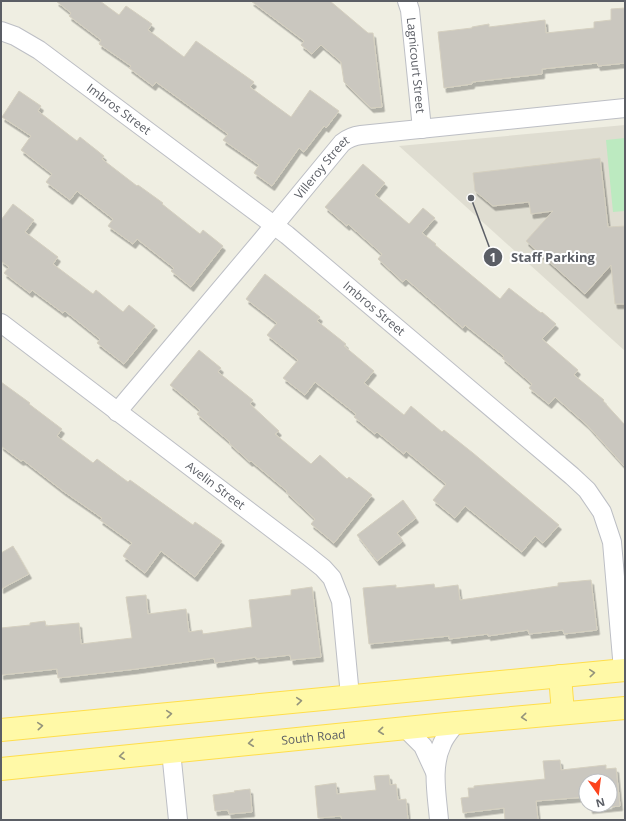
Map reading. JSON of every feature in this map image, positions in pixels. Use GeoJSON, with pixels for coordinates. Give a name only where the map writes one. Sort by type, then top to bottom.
{"type":"FeatureCollection","features":[{"type":"Feature","properties":{"kind":"main road"},"geometry":{"type":"LineString","coordinates":[[1,730],[624,670]]}},
{"type":"Feature","properties":{"kind":"main road"},"geometry":{"type":"LineString","coordinates":[[560,676],[563,714]]}},
{"type":"Feature","properties":{"kind":"main road","name":"South Road"},"geometry":{"type":"LineString","coordinates":[[1,769],[456,723],[625,708]]}},
{"type":"Feature","properties":{"kind":"street","name":"Lagnicourt Street"},"geometry":{"type":"LineString","coordinates":[[407,1],[410,10],[422,129]]}},
{"type":"Feature","properties":{"kind":"street","name":"Imbros Street"},"geometry":{"type":"LineString","coordinates":[[1,31],[15,36],[39,50],[274,225],[572,476],[596,501],[602,512],[612,542],[624,670]]}},
{"type":"Feature","properties":{"kind":"street","name":"Villeroy Street"},"geometry":{"type":"LineString","coordinates":[[117,412],[342,142],[347,139],[360,135],[625,108]]}},
{"type":"Feature","properties":{"kind":"street","name":"Avelin Street"},"geometry":{"type":"LineString","coordinates":[[1,323],[323,568],[332,578],[341,601],[350,696]]}},
{"type":"Feature","properties":{"kind":"street"},"geometry":{"type":"LineString","coordinates":[[439,820],[435,772],[437,755],[442,742],[456,723]]}},
{"type":"Feature","properties":{"kind":"street"},"geometry":{"type":"LineString","coordinates":[[405,728],[422,746],[435,772]]}},
{"type":"Feature","properties":{"kind":"street"},"geometry":{"type":"LineString","coordinates":[[171,751],[178,820]]}},
{"type":"Feature","properties":{"kind":"shaded area"},"geometry":{"type":"Polygon","coordinates":[[[625,125],[625,351],[399,146],[625,125]]]}},
{"type":"Feature","properties":{"kind":"green space"},"geometry":{"type":"Polygon","coordinates":[[[625,138],[625,211],[613,212],[606,140],[625,138]]]}},
{"type":"Feature","properties":{"kind":"building"},"geometry":{"type":"Polygon","coordinates":[[[56,1],[100,1],[119,15],[126,6],[152,24],[148,30],[184,57],[196,41],[254,82],[250,87],[291,117],[310,90],[339,111],[326,128],[324,126],[304,152],[299,148],[272,186],[254,173],[259,165],[223,140],[228,134],[156,82],[153,86],[129,68],[131,66],[99,44],[101,40],[69,16],[71,13],[56,1]]]}},
{"type":"Feature","properties":{"kind":"building"},"geometry":{"type":"Polygon","coordinates":[[[251,1],[330,1],[368,33],[373,33],[382,107],[371,108],[344,82],[341,62],[321,45],[312,54],[301,45],[304,41],[251,1]]]}},
{"type":"Feature","properties":{"kind":"building"},"geometry":{"type":"Polygon","coordinates":[[[625,8],[625,63],[598,66],[597,63],[542,69],[542,74],[472,82],[472,84],[444,88],[438,32],[472,28],[489,24],[489,27],[545,20],[546,33],[594,28],[594,22],[611,20],[611,9],[625,8]]]}},
{"type":"Feature","properties":{"kind":"building"},"geometry":{"type":"Polygon","coordinates":[[[19,91],[41,106],[38,111],[77,141],[80,137],[104,156],[102,159],[137,186],[138,185],[163,203],[162,204],[200,234],[203,230],[223,246],[191,287],[171,271],[174,268],[137,239],[133,244],[108,226],[113,219],[77,191],[70,200],[46,182],[52,174],[21,150],[31,136],[2,117],[19,91]]]}},
{"type":"Feature","properties":{"kind":"building"},"geometry":{"type":"Polygon","coordinates":[[[600,158],[608,227],[625,226],[625,304],[615,304],[611,265],[585,294],[526,241],[553,211],[531,214],[529,202],[493,206],[475,191],[473,173],[600,158]]]}},
{"type":"Feature","properties":{"kind":"building"},"geometry":{"type":"Polygon","coordinates":[[[363,164],[385,183],[375,195],[409,224],[423,208],[435,218],[422,233],[436,244],[435,245],[500,299],[509,288],[556,324],[542,339],[578,370],[574,375],[604,400],[603,401],[625,425],[625,467],[587,425],[555,397],[549,404],[529,388],[532,384],[502,358],[504,356],[465,325],[463,328],[406,279],[403,282],[378,259],[382,254],[348,224],[347,226],[325,207],[363,164]]]}},
{"type":"Feature","properties":{"kind":"building"},"geometry":{"type":"Polygon","coordinates":[[[13,204],[34,220],[25,232],[58,257],[53,264],[93,294],[96,290],[123,312],[129,305],[155,326],[124,364],[97,343],[100,339],[65,311],[63,313],[32,290],[30,293],[4,273],[9,267],[1,261],[1,220],[13,204]]]}},
{"type":"Feature","properties":{"kind":"building"},"geometry":{"type":"Polygon","coordinates":[[[265,274],[320,317],[317,321],[346,344],[344,346],[374,371],[364,383],[404,415],[411,406],[442,432],[444,430],[559,525],[543,543],[535,536],[522,552],[465,506],[455,518],[433,500],[446,484],[406,451],[404,454],[377,432],[375,434],[354,417],[356,414],[315,382],[305,395],[283,378],[298,360],[267,335],[277,323],[246,299],[265,274]]]}},
{"type":"Feature","properties":{"kind":"building"},"geometry":{"type":"Polygon","coordinates":[[[199,350],[221,368],[218,372],[253,400],[250,404],[279,431],[275,434],[311,464],[320,455],[347,479],[349,477],[372,495],[334,543],[311,524],[315,519],[286,492],[287,491],[251,461],[250,462],[229,443],[230,442],[197,414],[200,410],[170,385],[199,350]]]}},
{"type":"Feature","properties":{"kind":"building"},"geometry":{"type":"Polygon","coordinates":[[[1,382],[62,429],[57,436],[93,463],[97,459],[128,482],[130,480],[193,525],[195,522],[222,541],[195,577],[161,551],[145,573],[123,556],[132,543],[100,520],[102,518],[63,491],[23,460],[21,461],[1,446],[1,382]]]}},
{"type":"Feature","properties":{"kind":"building"},"geometry":{"type":"Polygon","coordinates":[[[403,500],[416,518],[397,533],[403,541],[377,561],[357,535],[403,500]]]}},
{"type":"Feature","properties":{"kind":"building"},"geometry":{"type":"Polygon","coordinates":[[[13,546],[29,574],[1,589],[1,553],[13,546]]]}},
{"type":"Feature","properties":{"kind":"building"},"geometry":{"type":"Polygon","coordinates":[[[591,580],[597,630],[564,634],[563,630],[529,634],[528,630],[488,636],[488,634],[449,639],[449,636],[369,644],[363,588],[396,585],[396,588],[434,584],[435,588],[458,585],[460,600],[558,586],[558,583],[591,580]]]}},
{"type":"Feature","properties":{"kind":"building"},"geometry":{"type":"Polygon","coordinates":[[[312,587],[321,657],[291,660],[290,655],[256,659],[256,657],[215,663],[214,658],[58,678],[57,669],[1,675],[1,628],[30,625],[30,623],[45,621],[46,626],[79,623],[81,644],[132,638],[126,597],[146,595],[148,614],[186,609],[189,632],[202,630],[203,634],[252,627],[249,600],[291,595],[291,590],[312,587]]]}},
{"type":"Feature","properties":{"kind":"building"},"geometry":{"type":"Polygon","coordinates":[[[560,760],[561,770],[606,765],[606,769],[616,768],[617,773],[578,773],[578,798],[536,801],[538,820],[505,820],[504,808],[463,813],[461,798],[469,797],[468,788],[474,788],[474,786],[545,779],[543,761],[560,760]]]}},
{"type":"Feature","properties":{"kind":"building"},"geometry":{"type":"Polygon","coordinates":[[[389,775],[390,785],[396,784],[398,800],[406,799],[408,820],[342,820],[341,816],[318,818],[315,786],[336,783],[337,794],[376,790],[374,776],[389,775]]]}},
{"type":"Feature","properties":{"kind":"building"},"geometry":{"type":"Polygon","coordinates":[[[618,787],[620,806],[618,806],[618,787]]]}},
{"type":"Feature","properties":{"kind":"building"},"geometry":{"type":"Polygon","coordinates":[[[250,789],[252,812],[229,814],[228,810],[215,811],[213,795],[250,789]]]}},
{"type":"Feature","properties":{"kind":"place","name":"Staff Parking"},"geometry":{"type":"Point","coordinates":[471,198]}}]}
